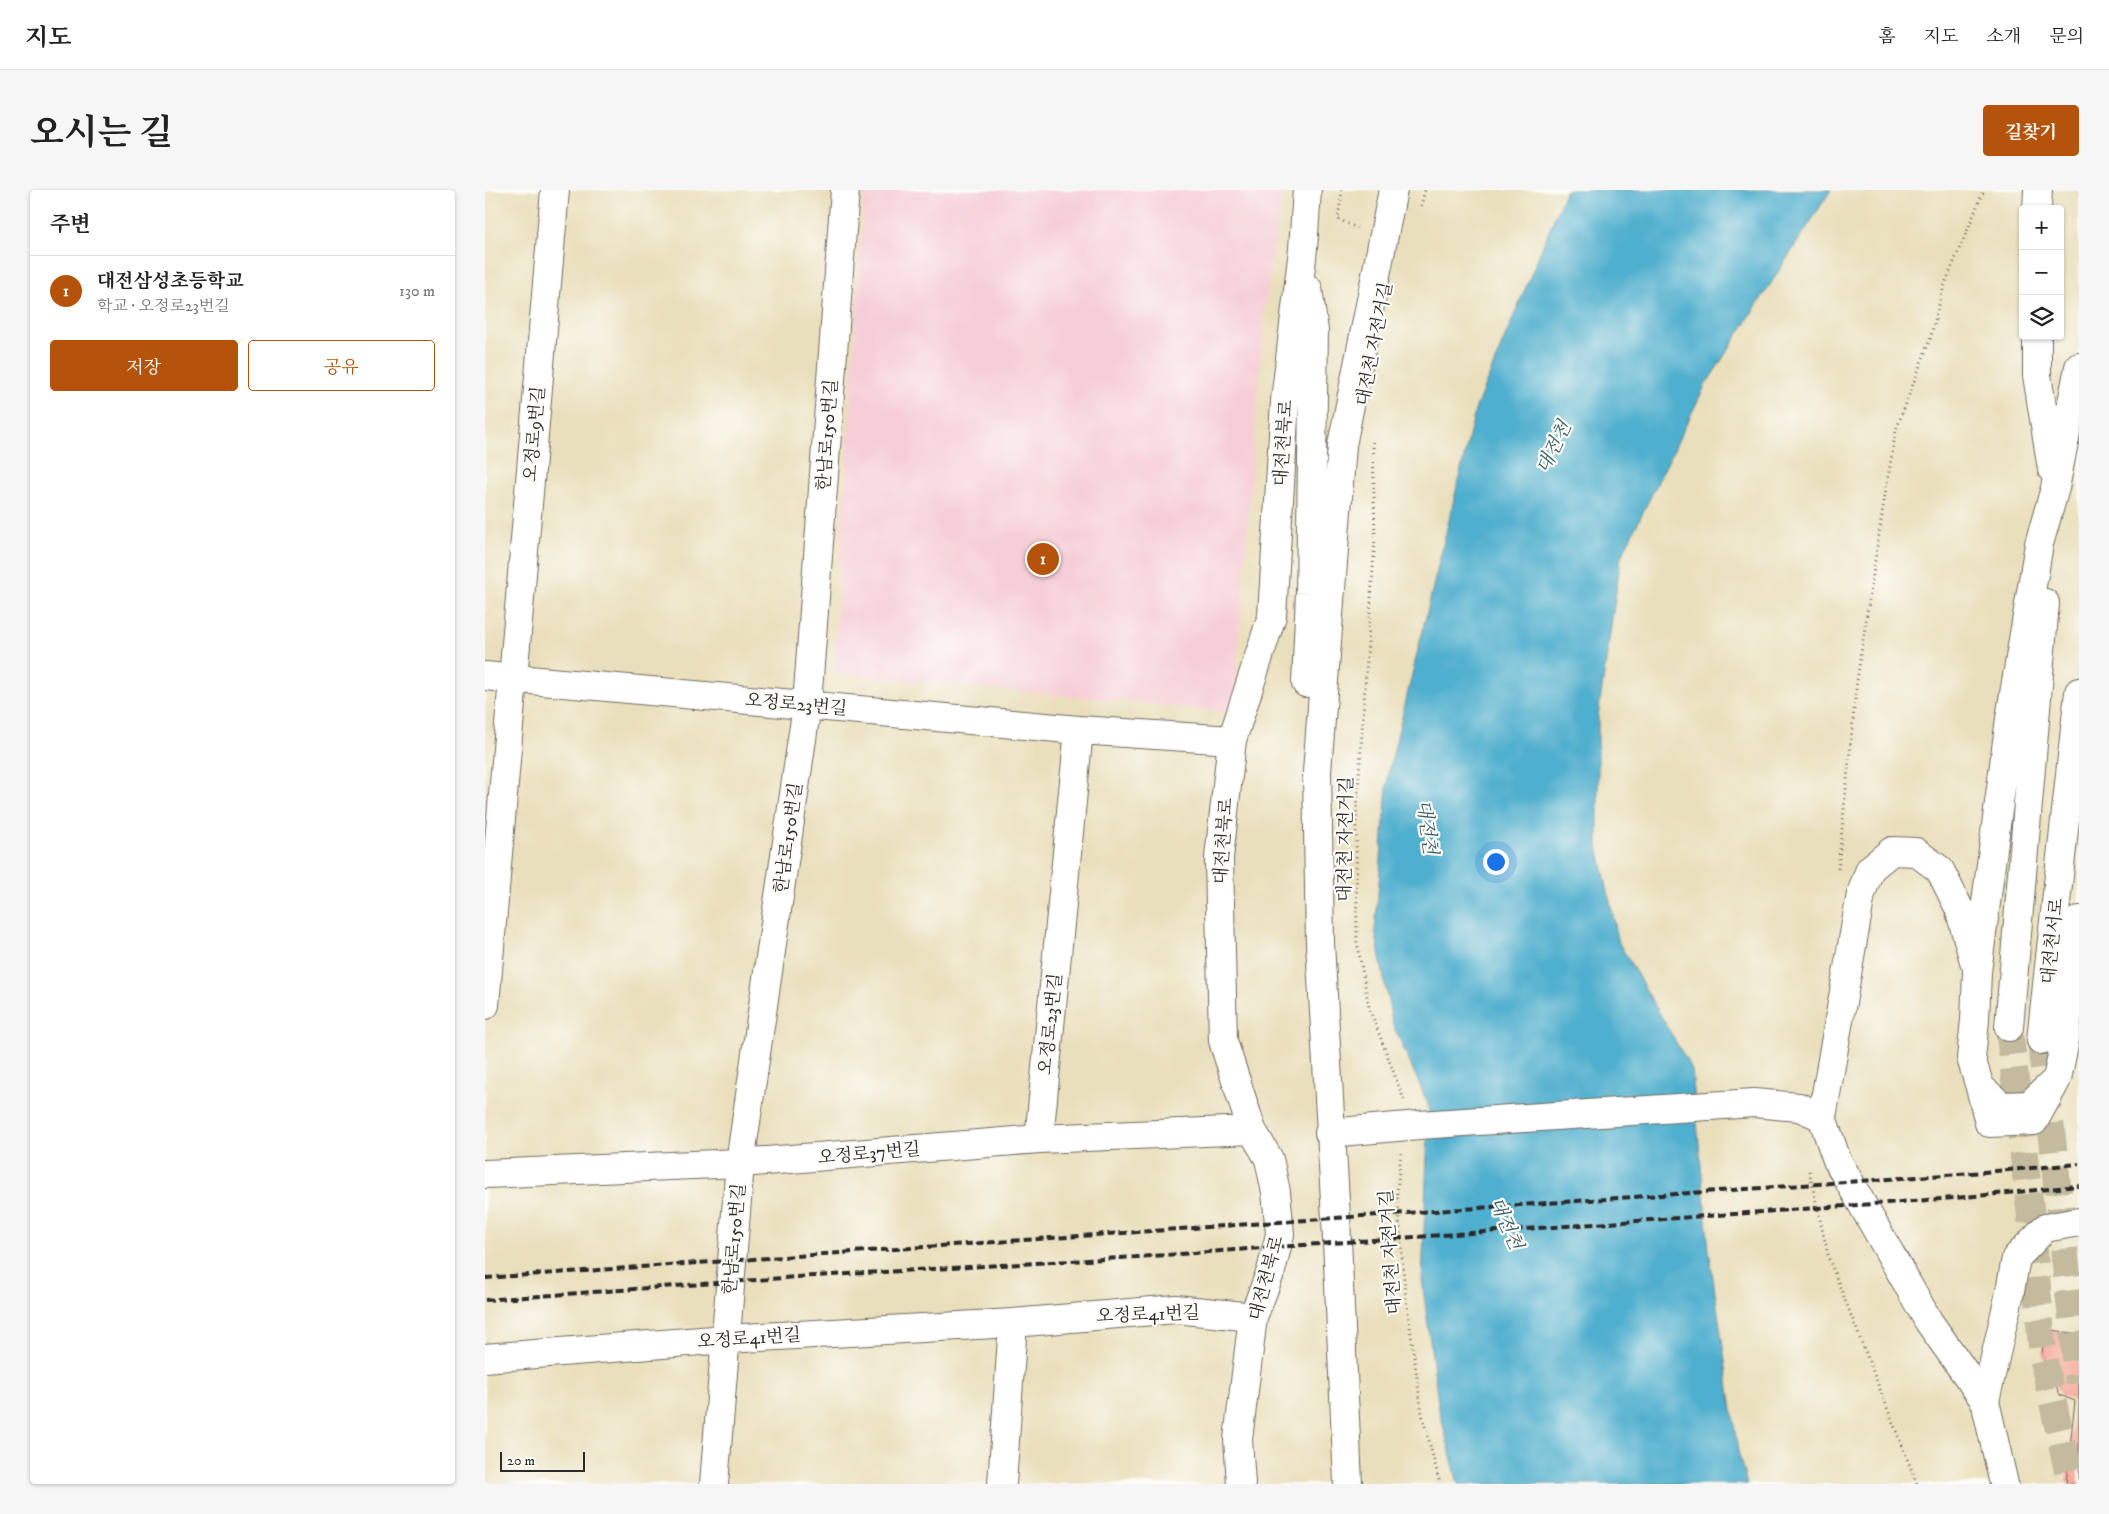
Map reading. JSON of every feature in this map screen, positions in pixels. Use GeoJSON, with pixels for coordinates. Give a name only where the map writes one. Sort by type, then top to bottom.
{"type":"FeatureCollection","features":[{"type":"Feature","properties":{"kind":"street","name":"오정로9번길"},"geometry":{"type":"LineString","coordinates":[[514,678],[555,190]]}},
{"type":"Feature","properties":{"kind":"street","name":"한남로150번길"},"geometry":{"type":"LineString","coordinates":[[715,1484],[740,1163],[807,705],[845,190]]}},
{"type":"Feature","properties":{"kind":"street","name":"대전천북로"},"geometry":{"type":"LineString","coordinates":[[1241,1484],[1238,1439],[1253,1317],[1271,1271],[1280,1234],[1269,1159],[1252,1130],[1223,1041],[1219,858],[1232,740],[1272,616],[1285,401],[1303,249],[1307,190]]}},
{"type":"Feature","properties":{"kind":"street"},"geometry":{"type":"LineString","coordinates":[[1348,1484],[1336,1218],[1329,1133],[1319,943],[1317,772],[1341,445],[1393,190]]}},
{"type":"Feature","properties":{"kind":"street"},"geometry":{"type":"LineString","coordinates":[[2037,205],[2038,190]]}},
{"type":"Feature","properties":{"kind":"street"},"geometry":{"type":"LineString","coordinates":[[1303,249],[1314,331],[1310,593],[1301,797],[1319,943]]}},
{"type":"Feature","properties":{"kind":"street"},"geometry":{"type":"LineString","coordinates":[[2009,1027],[2055,488],[2037,375],[2037,340]]}},
{"type":"Feature","properties":{"kind":"street"},"geometry":{"type":"LineString","coordinates":[[2079,367],[2055,488],[2039,544],[2010,718],[1977,972],[1971,1058],[1980,1087],[2002,1106],[2029,1105],[2057,1079],[2065,1040],[2079,920]]}},
{"type":"Feature","properties":{"kind":"street","name":"오정로23번길"},"geometry":{"type":"LineString","coordinates":[[485,676],[1079,730],[1232,740]]}},
{"type":"Feature","properties":{"kind":"street"},"geometry":{"type":"LineString","coordinates":[[485,1005],[514,678]]}},
{"type":"Feature","properties":{"kind":"street","name":"대전천서로"},"geometry":{"type":"LineString","coordinates":[[2041,1040],[2079,692]]}},
{"type":"Feature","properties":{"kind":"street","name":"오정로23번길"},"geometry":{"type":"LineString","coordinates":[[1039,1139],[1079,730]]}},
{"type":"Feature","properties":{"kind":"street"},"geometry":{"type":"LineString","coordinates":[[1977,972],[1959,908],[1940,870],[1916,852],[1892,851],[1870,869],[1861,894],[1822,1117],[1837,1160],[1929,1322],[1985,1401],[2004,1484]]}},
{"type":"Feature","properties":{"kind":"street"},"geometry":{"type":"LineString","coordinates":[[1329,1133],[1754,1103],[1799,1107],[1822,1117]]}},
{"type":"Feature","properties":{"kind":"street","name":"오정로37번길"},"geometry":{"type":"LineString","coordinates":[[485,1174],[740,1163],[1039,1139],[1252,1130]]}},
{"type":"Feature","properties":{"kind":"street"},"geometry":{"type":"LineString","coordinates":[[1985,1401],[2016,1258],[2045,1228],[2079,1222]]}},
{"type":"Feature","properties":{"kind":"street","name":"오정로41번길"},"geometry":{"type":"LineString","coordinates":[[485,1358],[726,1339],[1013,1323],[1176,1309],[1253,1317]]}},
{"type":"Feature","properties":{"kind":"street"},"geometry":{"type":"LineString","coordinates":[[1002,1484],[1013,1323]]}},
{"type":"Feature","properties":{"kind":"path"},"geometry":{"type":"LineString","coordinates":[[1421,208],[1425,190]]}},
{"type":"Feature","properties":{"kind":"path","name":"대전천 자전거길"},"geometry":{"type":"LineString","coordinates":[[1373,433],[1375,538],[1356,821],[1357,942],[1369,1007],[1405,1102],[1411,1126],[1397,1191],[1405,1291],[1422,1414],[1440,1484]]}},
{"type":"Feature","properties":{"kind":"shaded area"},"geometry":{"type":"Polygon","coordinates":[[[864,190],[1283,190],[1264,314],[1234,713],[833,673],[864,190]]]}},
{"type":"Feature","properties":{"kind":"water","name":"대전천"},"geometry":{"type":"Polygon","coordinates":[[[1566,190],[1831,190],[1705,386],[1621,557],[1598,716],[1598,846],[1619,943],[1692,1070],[1709,1250],[1738,1451],[1747,1484],[1458,1484],[1439,1409],[1422,1280],[1429,1106],[1392,1022],[1375,930],[1388,775],[1476,407],[1566,190]]]}},
{"type":"Feature","properties":{"kind":"building"},"geometry":{"type":"Polygon","coordinates":[[[2045,1329],[2079,1334],[2079,1484],[2066,1484],[2075,1401],[2060,1395],[2042,1354],[2045,1329]]]}},
{"type":"Feature","properties":{"kind":"tunnel"},"geometry":{"type":"LineString","coordinates":[[2009,1027],[2031,1217],[2043,1358],[2071,1484]]}},
{"type":"Feature","properties":{"kind":"tunnel"},"geometry":{"type":"LineString","coordinates":[[2041,1040],[2079,1383]]}},
{"type":"Feature","properties":{"kind":"railway"},"geometry":{"type":"LineString","coordinates":[[485,1278],[2079,1164]]}},
{"type":"Feature","properties":{"kind":"railway"},"geometry":{"type":"LineString","coordinates":[[485,1300],[797,1277],[1138,1257],[1955,1198],[2079,1186]]}},
{"type":"Feature","properties":{"kind":"place","name":"대전삼성초등학교"},"geometry":{"type":"Point","coordinates":[1043,559]}}]}
